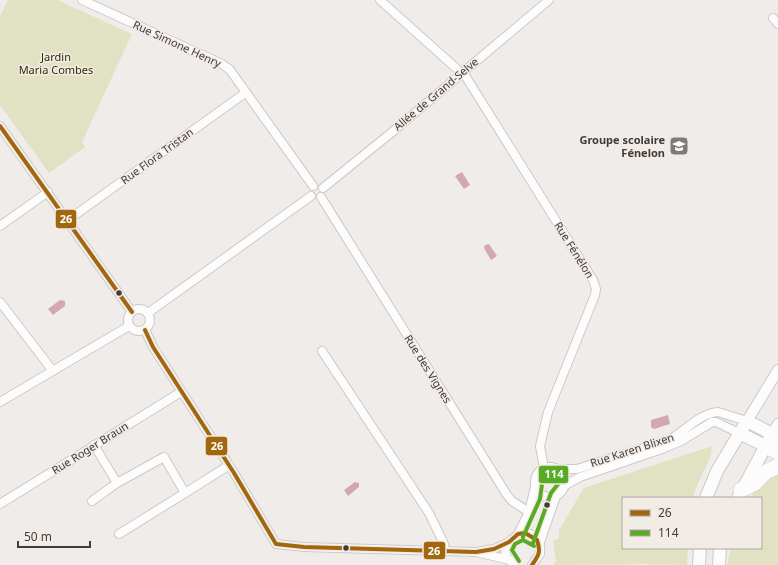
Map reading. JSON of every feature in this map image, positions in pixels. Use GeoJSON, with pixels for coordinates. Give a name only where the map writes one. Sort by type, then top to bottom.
{"type":"FeatureCollection","features":[{"type":"Feature","properties":{"kind":"highway"},"geometry":{"type":"LineString","coordinates":[[739,494],[755,483],[766,472],[778,466]]}},
{"type":"Feature","properties":{"kind":"main road"},"geometry":{"type":"LineString","coordinates":[[706,497],[717,471],[747,421],[774,439]]}},
{"type":"Feature","properties":{"kind":"main road"},"geometry":{"type":"LineString","coordinates":[[739,433],[774,439]]}},
{"type":"Feature","properties":{"kind":"main road"},"geometry":{"type":"LineString","coordinates":[[739,494],[774,439]]}},
{"type":"Feature","properties":{"kind":"main road"},"geometry":{"type":"LineString","coordinates":[[699,565],[700,549]]}},
{"type":"Feature","properties":{"kind":"main road"},"geometry":{"type":"LineString","coordinates":[[719,565],[720,549]]}},
{"type":"Feature","properties":{"kind":"street","name":"Rue Simone Henry"},"geometry":{"type":"LineString","coordinates":[[82,0],[222,64],[230,70],[313,186]]}},
{"type":"Feature","properties":{"kind":"street"},"geometry":{"type":"LineString","coordinates":[[380,0],[462,72]]}},
{"type":"Feature","properties":{"kind":"street","name":"Allée de Grand-Selve"},"geometry":{"type":"LineString","coordinates":[[323,188],[391,133],[549,0]]}},
{"type":"Feature","properties":{"kind":"street","name":"Rue Fénélon"},"geometry":{"type":"LineString","coordinates":[[462,72],[589,273],[596,289],[548,412],[540,446],[544,468]]}},
{"type":"Feature","properties":{"kind":"street","name":"Rue Flora Tristan"},"geometry":{"type":"LineString","coordinates":[[68,220],[245,92]]}},
{"type":"Feature","properties":{"kind":"street"},"geometry":{"type":"LineString","coordinates":[[0,126],[132,312]]}},
{"type":"Feature","properties":{"kind":"street"},"geometry":{"type":"LineString","coordinates":[[318,185],[323,188],[324,193],[321,197],[316,198],[311,196],[310,191],[313,186],[318,185]]}},
{"type":"Feature","properties":{"kind":"street"},"geometry":{"type":"LineString","coordinates":[[0,226],[48,192]]}},
{"type":"Feature","properties":{"kind":"street"},"geometry":{"type":"LineString","coordinates":[[148,313],[311,196]]}},
{"type":"Feature","properties":{"kind":"street","name":"Rue des Vignes"},"geometry":{"type":"LineString","coordinates":[[321,197],[507,495],[512,501],[529,512]]}},
{"type":"Feature","properties":{"kind":"street"},"geometry":{"type":"LineString","coordinates":[[0,302],[53,371]]}},
{"type":"Feature","properties":{"kind":"street"},"geometry":{"type":"LineString","coordinates":[[145,330],[137,331],[130,326],[128,318],[132,312],[140,309],[148,313]]}},
{"type":"Feature","properties":{"kind":"street"},"geometry":{"type":"LineString","coordinates":[[145,330],[150,322],[148,313]]}},
{"type":"Feature","properties":{"kind":"street"},"geometry":{"type":"LineString","coordinates":[[0,402],[130,326]]}},
{"type":"Feature","properties":{"kind":"street"},"geometry":{"type":"LineString","coordinates":[[145,330],[181,392],[276,544],[304,547],[476,552],[494,549],[509,542],[518,534],[529,512],[537,474],[544,468],[553,467],[564,476],[564,486],[556,496],[539,545],[540,554],[532,565]]}},
{"type":"Feature","properties":{"kind":"street"},"geometry":{"type":"LineString","coordinates":[[322,350],[429,513],[444,544],[445,551]]}},
{"type":"Feature","properties":{"kind":"street"},"geometry":{"type":"LineString","coordinates":[[747,421],[778,370]]}},
{"type":"Feature","properties":{"kind":"street","name":"Rue Roger Braun"},"geometry":{"type":"LineString","coordinates":[[0,504],[181,392]]}},
{"type":"Feature","properties":{"kind":"street","name":"Rue Karen Blixen"},"geometry":{"type":"LineString","coordinates":[[557,469],[577,469],[669,440],[680,434],[702,416],[713,412],[718,412],[747,421]]}},
{"type":"Feature","properties":{"kind":"street","name":"Rue Karen Blixen"},"geometry":{"type":"LineString","coordinates":[[564,486],[580,477],[662,449],[680,441],[712,422],[716,422],[739,433]]}},
{"type":"Feature","properties":{"kind":"street"},"geometry":{"type":"LineString","coordinates":[[94,445],[117,483]]}},
{"type":"Feature","properties":{"kind":"street"},"geometry":{"type":"LineString","coordinates":[[92,500],[117,483],[164,457],[185,493]]}},
{"type":"Feature","properties":{"kind":"street"},"geometry":{"type":"LineString","coordinates":[[119,534],[228,466]]}},
{"type":"Feature","properties":{"kind":"street"},"geometry":{"type":"LineString","coordinates":[[535,487],[544,496],[556,496]]}},
{"type":"Feature","properties":{"kind":"street"},"geometry":{"type":"LineString","coordinates":[[518,534],[530,535],[539,545]]}},
{"type":"Feature","properties":{"kind":"street"},"geometry":{"type":"LineString","coordinates":[[509,542],[506,551],[513,564]]}},
{"type":"Feature","properties":{"kind":"street"},"geometry":{"type":"LineString","coordinates":[[476,552],[513,564]]}},
{"type":"Feature","properties":{"kind":"green space","name":"Jardin Maria Combes"},"geometry":{"type":"Polygon","coordinates":[[[8,0],[57,0],[132,34],[82,142],[85,147],[49,173],[0,105],[0,16],[8,0]]]}},
{"type":"Feature","properties":{"kind":"green space"},"geometry":{"type":"Polygon","coordinates":[[[712,446],[710,457],[697,485],[693,497],[622,497],[622,549],[688,549],[687,565],[553,565],[556,561],[553,541],[559,538],[559,530],[584,488],[712,446]]]}},
{"type":"Feature","properties":{"kind":"green space"},"geometry":{"type":"Polygon","coordinates":[[[778,472],[778,565],[727,565],[731,549],[762,549],[762,497],[751,497],[755,491],[778,472]]]}},
{"type":"Feature","properties":{"kind":"shaded area"},"geometry":{"type":"Polygon","coordinates":[[[462,172],[470,185],[464,189],[455,176],[462,172]]]}},
{"type":"Feature","properties":{"kind":"shaded area"},"geometry":{"type":"Polygon","coordinates":[[[489,244],[497,256],[491,260],[484,248],[485,245],[489,244]]]}},
{"type":"Feature","properties":{"kind":"shaded area"},"geometry":{"type":"Polygon","coordinates":[[[60,300],[65,301],[65,306],[53,315],[48,309],[60,300]]]}},
{"type":"Feature","properties":{"kind":"shaded area"},"geometry":{"type":"Polygon","coordinates":[[[668,415],[670,424],[654,429],[651,427],[651,420],[668,415]]]}},
{"type":"Feature","properties":{"kind":"shaded area"},"geometry":{"type":"Polygon","coordinates":[[[355,482],[359,483],[359,487],[348,496],[344,490],[355,482]]]}},
{"type":"Feature","properties":{"kind":"transit line","name":"26"},"geometry":{"type":"LineString","coordinates":[[0,126],[132,312]]}},
{"type":"Feature","properties":{"kind":"transit line","name":"26"},"geometry":{"type":"LineString","coordinates":[[145,330],[153,347],[234,473],[276,544],[304,547],[476,552],[494,549],[509,542],[518,534],[525,533],[537,540],[539,548],[539,553],[532,565]]}},
{"type":"Feature","properties":{"kind":"transit line","name":"114"},"geometry":{"type":"LineString","coordinates":[[523,537],[540,499],[543,477],[548,474],[553,474],[557,478],[558,484],[551,493],[533,543]]}},
{"type":"Feature","properties":{"kind":"transit line","name":"114"},"geometry":{"type":"LineString","coordinates":[[519,561],[512,550],[515,544],[523,540],[534,546]]}},
{"type":"Feature","properties":{"kind":"place","name":"Groupe scolaire Fénelon"},"geometry":{"type":"Point","coordinates":[679,146]}}]}
